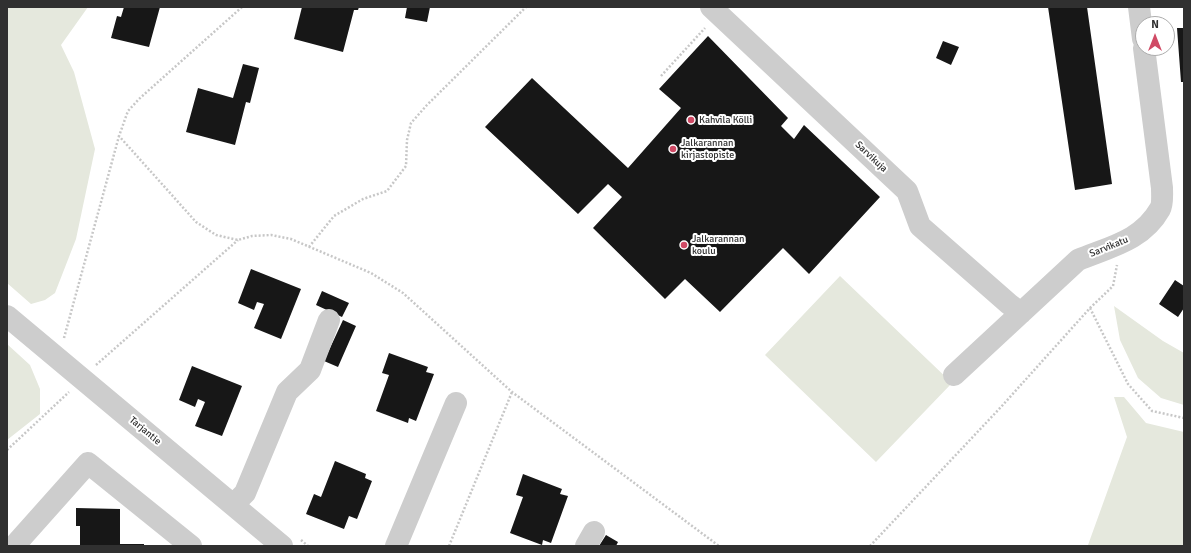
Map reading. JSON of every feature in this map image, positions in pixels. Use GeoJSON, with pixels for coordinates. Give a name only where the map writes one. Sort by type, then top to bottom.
{"type":"FeatureCollection","features":[{"type":"Feature","properties":{"kind":"street","name":"Sarvikuja"},"geometry":{"type":"LineString","coordinates":[[715,10],[907,191],[920,226],[1021,313]]}},
{"type":"Feature","properties":{"kind":"street","name":"Sarvikatu"},"geometry":{"type":"LineString","coordinates":[[954,375],[1078,260],[1100,250],[1122,243],[1142,232],[1161,208],[1162,188],[1145,56]]}},
{"type":"Feature","properties":{"kind":"street","name":"Tarjantie"},"geometry":{"type":"LineString","coordinates":[[7,316],[233,505],[275,544]]}},
{"type":"Feature","properties":{"kind":"street"},"geometry":{"type":"LineString","coordinates":[[233,505],[245,493],[287,392],[310,370],[329,320]]}},
{"type":"Feature","properties":{"kind":"street"},"geometry":{"type":"LineString","coordinates":[[396,546],[456,403]]}},
{"type":"Feature","properties":{"kind":"street"},"geometry":{"type":"LineString","coordinates":[[14,546],[88,463],[191,546]]}},
{"type":"Feature","properties":{"kind":"path"},"geometry":{"type":"LineString","coordinates":[[63,341],[119,136],[128,111],[139,99],[242,7]]}},
{"type":"Feature","properties":{"kind":"path"},"geometry":{"type":"LineString","coordinates":[[309,247],[334,216],[362,199],[387,191],[406,166],[407,140],[410,123],[526,7]]}},
{"type":"Feature","properties":{"kind":"path"},"geometry":{"type":"LineString","coordinates":[[660,76],[715,10]]}},
{"type":"Feature","properties":{"kind":"path"},"geometry":{"type":"LineString","coordinates":[[119,136],[196,222],[216,235],[238,240]]}},
{"type":"Feature","properties":{"kind":"path"},"geometry":{"type":"LineString","coordinates":[[94,367],[238,240],[252,236],[271,235],[291,239],[371,273],[403,293],[512,392],[719,546]]}},
{"type":"Feature","properties":{"kind":"path"},"geometry":{"type":"LineString","coordinates":[[870,546],[1001,407],[1090,308],[1113,286],[1122,243]]}},
{"type":"Feature","properties":{"kind":"path"},"geometry":{"type":"LineString","coordinates":[[1090,308],[1128,384],[1152,411],[1184,418]]}},
{"type":"Feature","properties":{"kind":"path"},"geometry":{"type":"LineString","coordinates":[[7,450],[74,388]]}},
{"type":"Feature","properties":{"kind":"path"},"geometry":{"type":"LineString","coordinates":[[449,546],[512,392]]}},
{"type":"Feature","properties":{"kind":"shaded area"},"geometry":{"type":"Polygon","coordinates":[[[7,7],[88,7],[61,45],[74,72],[95,149],[76,239],[55,293],[45,300],[31,304],[7,283],[7,7]]]}},
{"type":"Feature","properties":{"kind":"shaded area"},"geometry":{"type":"Polygon","coordinates":[[[840,276],[952,383],[876,462],[765,355],[840,276]]]}},
{"type":"Feature","properties":{"kind":"shaded area"},"geometry":{"type":"Polygon","coordinates":[[[1114,306],[1163,341],[1184,353],[1184,405],[1161,398],[1138,378],[1120,340],[1114,306]]]}},
{"type":"Feature","properties":{"kind":"shaded area"},"geometry":{"type":"Polygon","coordinates":[[[7,344],[30,365],[40,389],[40,414],[7,440],[7,344]]]}},
{"type":"Feature","properties":{"kind":"shaded area"},"geometry":{"type":"Polygon","coordinates":[[[1114,397],[1124,397],[1146,423],[1184,432],[1184,546],[1088,545],[1127,437],[1114,397]]]}},
{"type":"Feature","properties":{"kind":"building"},"geometry":{"type":"Polygon","coordinates":[[[124,7],[160,7],[149,47],[111,38],[117,16],[121,17],[124,7]]]}},
{"type":"Feature","properties":{"kind":"building"},"geometry":{"type":"Polygon","coordinates":[[[302,7],[359,7],[358,10],[354,10],[343,52],[294,39],[302,7]]]}},
{"type":"Feature","properties":{"kind":"building"},"geometry":{"type":"Polygon","coordinates":[[[407,7],[430,7],[427,22],[405,18],[407,7]]]}},
{"type":"Feature","properties":{"kind":"building"},"geometry":{"type":"Polygon","coordinates":[[[1048,7],[1087,7],[1112,184],[1075,190],[1048,7]]]}},
{"type":"Feature","properties":{"kind":"building"},"geometry":{"type":"Polygon","coordinates":[[[1177,28],[1184,28],[1184,82],[1181,82],[1177,28]]]}},
{"type":"Feature","properties":{"kind":"building"},"geometry":{"type":"Polygon","coordinates":[[[708,36],[788,118],[781,126],[794,139],[804,125],[880,197],[809,274],[783,248],[720,312],[685,279],[665,299],[593,228],[622,197],[608,184],[578,214],[485,127],[532,78],[628,168],[681,108],[659,89],[708,36]]]}},
{"type":"Feature","properties":{"kind":"building"},"geometry":{"type":"Polygon","coordinates":[[[943,41],[959,47],[951,65],[936,58],[943,41]]]}},
{"type":"Feature","properties":{"kind":"building"},"geometry":{"type":"Polygon","coordinates":[[[243,64],[259,68],[250,103],[246,102],[235,145],[186,132],[198,88],[233,98],[243,64]]]}},
{"type":"Feature","properties":{"kind":"building"},"geometry":{"type":"Polygon","coordinates":[[[251,269],[301,289],[281,339],[254,328],[264,304],[257,302],[254,310],[238,303],[251,269]]]}},
{"type":"Feature","properties":{"kind":"building"},"geometry":{"type":"Polygon","coordinates":[[[1175,280],[1184,286],[1184,308],[1178,317],[1159,304],[1175,280]]]}},
{"type":"Feature","properties":{"kind":"building"},"geometry":{"type":"Polygon","coordinates":[[[322,291],[349,303],[342,317],[316,305],[322,291]]]}},
{"type":"Feature","properties":{"kind":"building"},"geometry":{"type":"Polygon","coordinates":[[[343,320],[356,326],[338,367],[324,361],[343,320]]]}},
{"type":"Feature","properties":{"kind":"building"},"geometry":{"type":"Polygon","coordinates":[[[389,353],[428,367],[426,372],[434,374],[416,421],[409,418],[408,423],[376,411],[389,375],[382,373],[389,353]]]}},
{"type":"Feature","properties":{"kind":"building"},"geometry":{"type":"Polygon","coordinates":[[[192,366],[242,386],[222,436],[195,426],[205,402],[198,399],[195,407],[179,400],[192,366]]]}},
{"type":"Feature","properties":{"kind":"building"},"geometry":{"type":"Polygon","coordinates":[[[335,461],[366,474],[365,478],[372,481],[357,519],[349,516],[344,529],[306,514],[314,494],[321,497],[335,461]]]}},
{"type":"Feature","properties":{"kind":"building"},"geometry":{"type":"Polygon","coordinates":[[[523,474],[562,489],[560,494],[568,496],[551,543],[543,540],[542,545],[510,533],[523,497],[516,495],[523,474]]]}},
{"type":"Feature","properties":{"kind":"building"},"geometry":{"type":"Polygon","coordinates":[[[76,508],[120,509],[120,544],[144,544],[144,546],[80,546],[80,526],[76,526],[76,508]]]}},
{"type":"Feature","properties":{"kind":"building"},"geometry":{"type":"Polygon","coordinates":[[[606,535],[618,542],[616,546],[599,546],[606,535]]]}},
{"type":"Feature","properties":{"kind":"place","name":"Kahvila Kölli"},"geometry":{"type":"Point","coordinates":[691,120]}},
{"type":"Feature","properties":{"kind":"place","name":"Jalkarannan kirjastopiste"},"geometry":{"type":"Point","coordinates":[673,149]}},
{"type":"Feature","properties":{"kind":"place","name":"Jalkarannan koulu"},"geometry":{"type":"Point","coordinates":[684,245]}}]}
